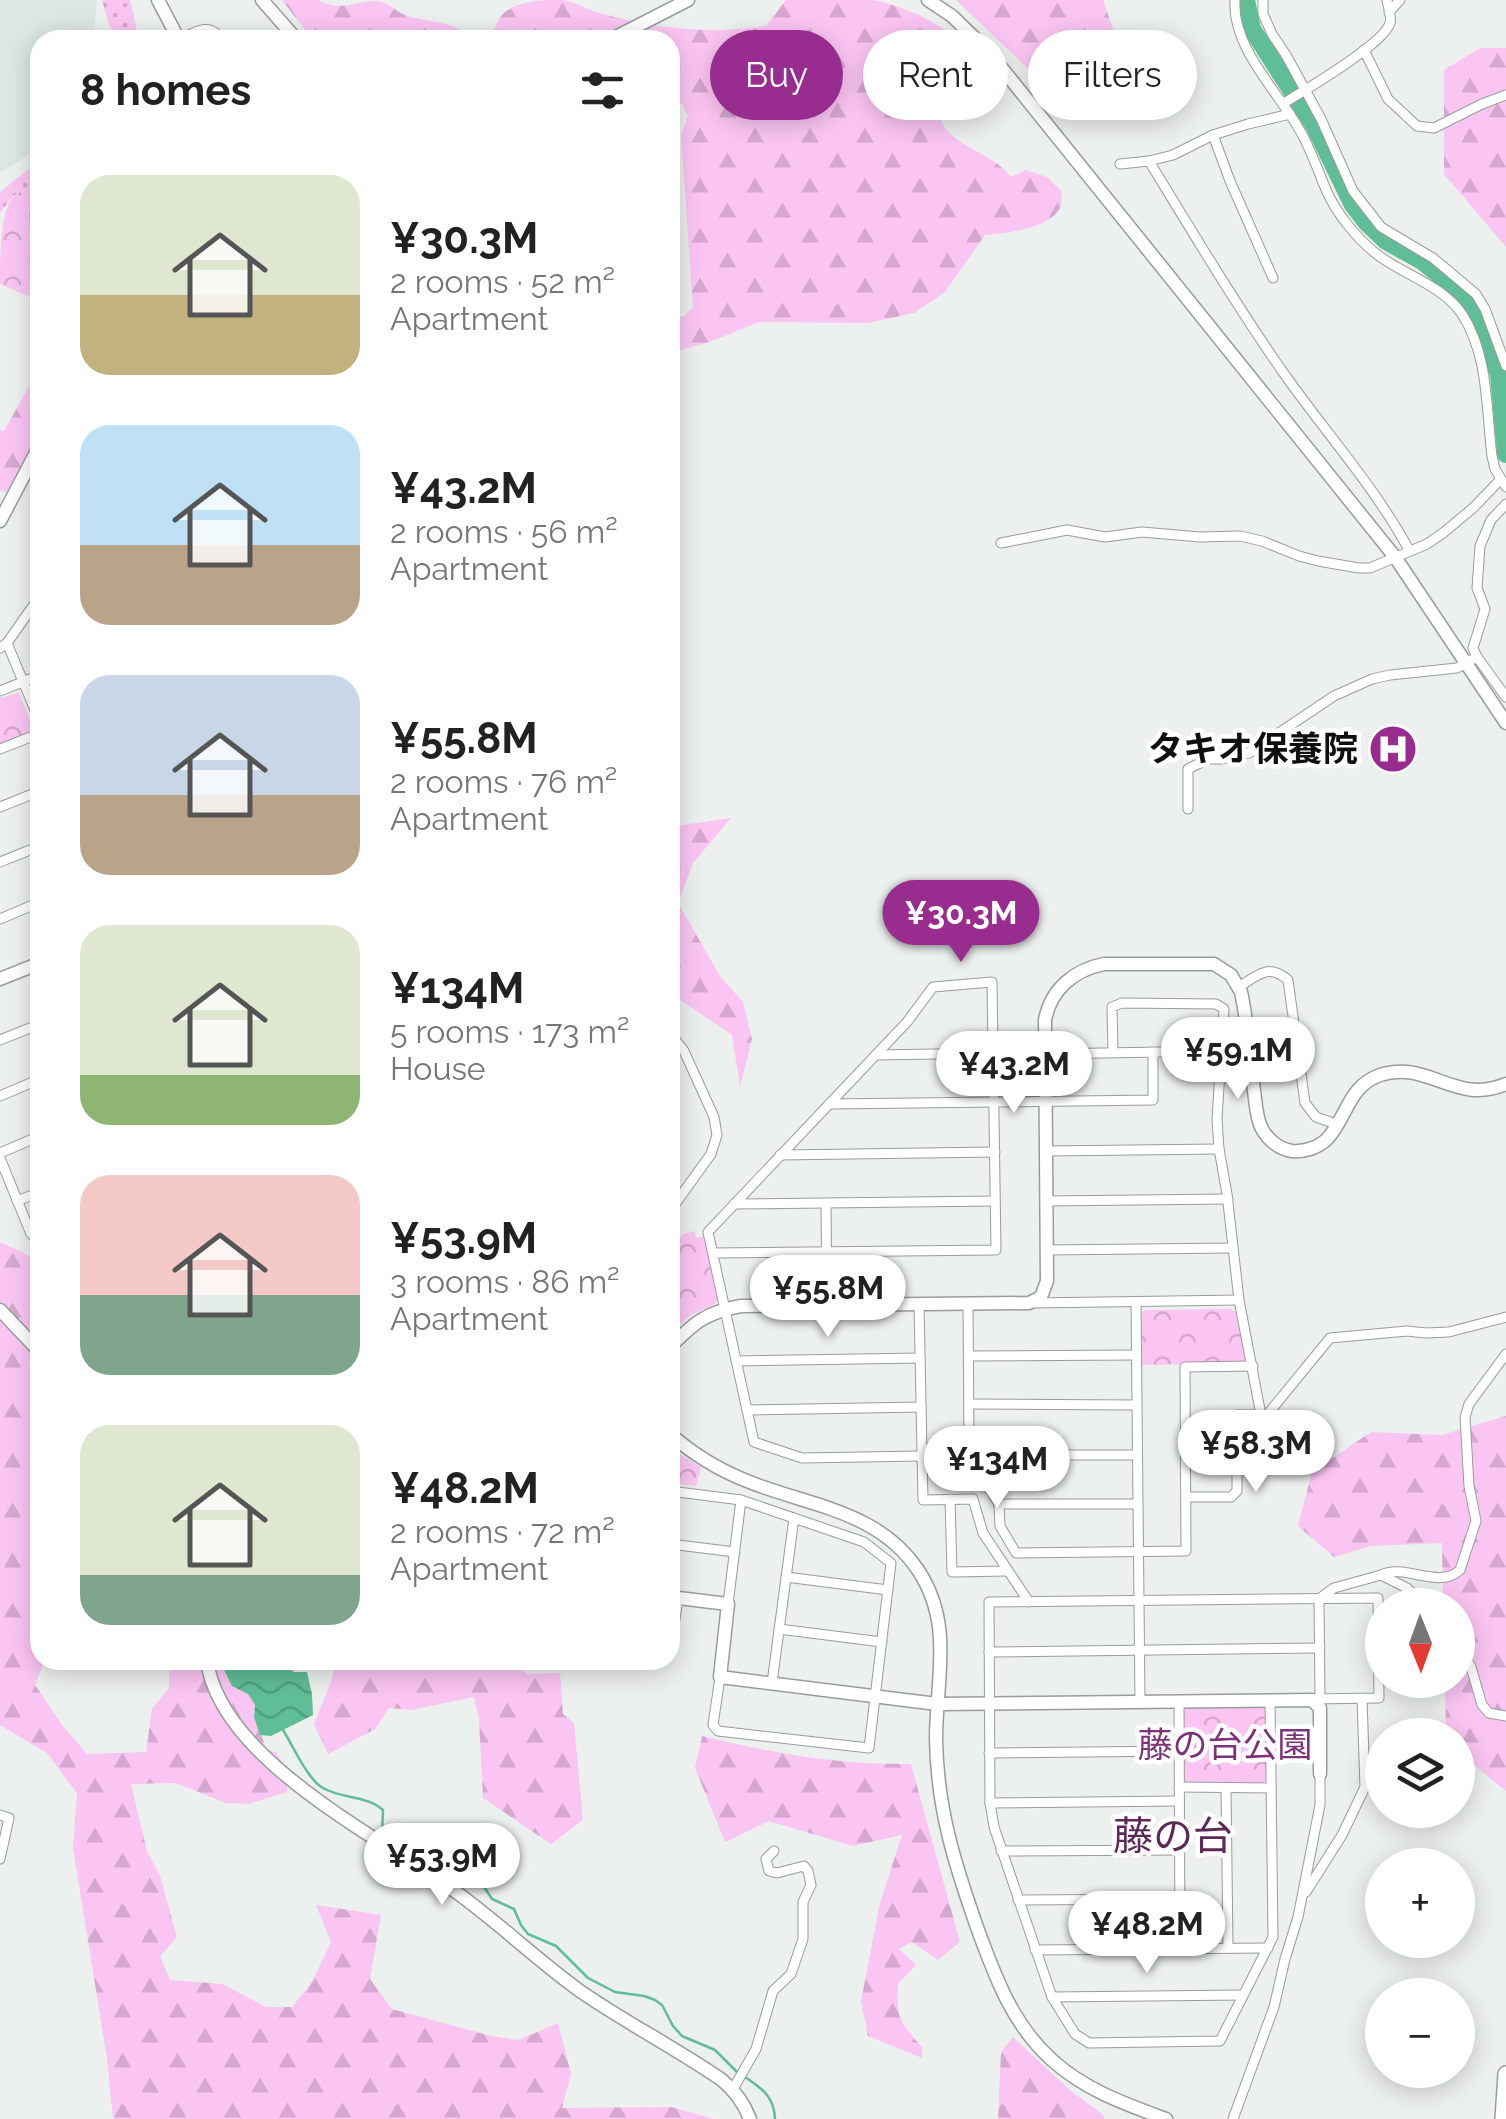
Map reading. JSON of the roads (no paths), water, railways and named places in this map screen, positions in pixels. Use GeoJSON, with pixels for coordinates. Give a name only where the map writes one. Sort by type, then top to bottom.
{"type":"FeatureCollection","features":[{"type":"Feature","properties":{"kind":"main road"},"geometry":{"type":"LineString","coordinates":[[1503,2119],[1506,2074]]}},
{"type":"Feature","properties":{"kind":"street"},"geometry":{"type":"LineString","coordinates":[[158,0],[174,30]]}},
{"type":"Feature","properties":{"kind":"street"},"geometry":{"type":"LineString","coordinates":[[265,0],[287,30]]}},
{"type":"Feature","properties":{"kind":"street"},"geometry":{"type":"LineString","coordinates":[[630,30],[688,0]]}},
{"type":"Feature","properties":{"kind":"street"},"geometry":{"type":"LineString","coordinates":[[928,0],[988,51],[1395,557],[1472,660],[1506,697]]}},
{"type":"Feature","properties":{"kind":"street"},"geometry":{"type":"LineString","coordinates":[[1001,542],[1067,530],[1105,537],[1142,532],[1200,538],[1240,536],[1299,556],[1370,568],[1427,544],[1503,484],[1492,456],[1481,362],[1462,316],[1435,288],[1375,253],[1353,231],[1332,201],[1286,102],[1249,52],[1238,26],[1235,0]]}},
{"type":"Feature","properties":{"kind":"street"},"geometry":{"type":"LineString","coordinates":[[1262,0],[1272,34],[1341,160],[1353,191],[1388,232],[1446,267],[1476,294],[1506,366]]}},
{"type":"Feature","properties":{"kind":"street"},"geometry":{"type":"LineString","coordinates":[[1286,102],[1364,50],[1389,27],[1387,0]]}},
{"type":"Feature","properties":{"kind":"street"},"geometry":{"type":"LineString","coordinates":[[1389,12],[1400,0]]}},
{"type":"Feature","properties":{"kind":"street"},"geometry":{"type":"LineString","coordinates":[[1364,50],[1388,98],[1417,126],[1434,128],[1506,95]]}},
{"type":"Feature","properties":{"kind":"street"},"geometry":{"type":"LineString","coordinates":[[1120,164],[1172,154],[1214,135],[1290,114]]}},
{"type":"Feature","properties":{"kind":"street"},"geometry":{"type":"LineString","coordinates":[[1214,135],[1273,278]]}},
{"type":"Feature","properties":{"kind":"street"},"geometry":{"type":"LineString","coordinates":[[1149,160],[1209,261],[1285,375],[1389,513],[1409,550]]}},
{"type":"Feature","properties":{"kind":"street"},"geometry":{"type":"LineString","coordinates":[[0,521],[30,464]]}},
{"type":"Feature","properties":{"kind":"street"},"geometry":{"type":"LineString","coordinates":[[1506,504],[1491,520],[1480,546],[1478,588],[1485,610],[1472,660],[1506,722]]}},
{"type":"Feature","properties":{"kind":"street"},"geometry":{"type":"LineString","coordinates":[[30,610],[4,645],[30,698]]}},
{"type":"Feature","properties":{"kind":"street"},"geometry":{"type":"LineString","coordinates":[[20,624],[30,620]]}},
{"type":"Feature","properties":{"kind":"street"},"geometry":{"type":"LineString","coordinates":[[1188,809],[1188,769],[1195,765],[1208,759],[1250,753],[1334,696],[1372,679],[1456,668],[1472,660]]}},
{"type":"Feature","properties":{"kind":"street"},"geometry":{"type":"LineString","coordinates":[[0,691],[30,679]]}},
{"type":"Feature","properties":{"kind":"street"},"geometry":{"type":"LineString","coordinates":[[0,750],[30,737]]}},
{"type":"Feature","properties":{"kind":"street"},"geometry":{"type":"LineString","coordinates":[[0,807],[30,794]]}},
{"type":"Feature","properties":{"kind":"street"},"geometry":{"type":"LineString","coordinates":[[0,862],[30,850]]}},
{"type":"Feature","properties":{"kind":"street"},"geometry":{"type":"LineString","coordinates":[[0,918],[30,906]]}},
{"type":"Feature","properties":{"kind":"street"},"geometry":{"type":"LineString","coordinates":[[1028,1303],[1040,1299],[1046,1288],[1045,1020],[1050,1004],[1066,982],[1091,967],[1206,962],[1225,969],[1239,987],[1242,999],[1258,1120],[1265,1135],[1286,1150],[1306,1150],[1325,1141],[1357,1090],[1385,1073],[1414,1073],[1473,1092],[1506,1084]]}},
{"type":"Feature","properties":{"kind":"street"},"geometry":{"type":"LineString","coordinates":[[0,979],[30,967]]}},
{"type":"Feature","properties":{"kind":"street"},"geometry":{"type":"LineString","coordinates":[[1239,987],[1266,971],[1275,971],[1288,980],[1305,1103],[1316,1117],[1336,1124]]}},
{"type":"Feature","properties":{"kind":"street"},"geometry":{"type":"LineString","coordinates":[[712,1253],[996,1250],[992,982],[934,987],[876,1055],[708,1232],[712,1253],[754,1442],[802,1458],[922,1456]]}},
{"type":"Feature","properties":{"kind":"street"},"geometry":{"type":"LineString","coordinates":[[1113,1052],[1112,1007],[1122,1003],[1216,1004],[1224,1009],[1220,1149],[1239,1300],[1262,1415]]}},
{"type":"Feature","properties":{"kind":"street"},"geometry":{"type":"LineString","coordinates":[[0,1040],[30,1028]]}},
{"type":"Feature","properties":{"kind":"street"},"geometry":{"type":"LineString","coordinates":[[680,1046],[714,1117],[717,1134],[711,1154],[680,1197]]}},
{"type":"Feature","properties":{"kind":"street"},"geometry":{"type":"LineString","coordinates":[[1045,1054],[1221,1051]]}},
{"type":"Feature","properties":{"kind":"street"},"geometry":{"type":"LineString","coordinates":[[829,1104],[1152,1100],[1153,1052]]}},
{"type":"Feature","properties":{"kind":"street"},"geometry":{"type":"LineString","coordinates":[[876,1055],[993,1053]]}},
{"type":"Feature","properties":{"kind":"street"},"geometry":{"type":"LineString","coordinates":[[0,1096],[30,1083]]}},
{"type":"Feature","properties":{"kind":"street"},"geometry":{"type":"LineString","coordinates":[[30,1141],[0,1156],[30,1234]]}},
{"type":"Feature","properties":{"kind":"street"},"geometry":{"type":"LineString","coordinates":[[1046,1151],[1220,1149]]}},
{"type":"Feature","properties":{"kind":"street"},"geometry":{"type":"LineString","coordinates":[[780,1155],[995,1152]]}},
{"type":"Feature","properties":{"kind":"street"},"geometry":{"type":"LineString","coordinates":[[17,1201],[30,1196]]}},
{"type":"Feature","properties":{"kind":"street"},"geometry":{"type":"LineString","coordinates":[[1046,1201],[1228,1199]]}},
{"type":"Feature","properties":{"kind":"street"},"geometry":{"type":"LineString","coordinates":[[734,1204],[996,1202]]}},
{"type":"Feature","properties":{"kind":"street"},"geometry":{"type":"LineString","coordinates":[[826,1203],[827,1306]]}},
{"type":"Feature","properties":{"kind":"street"},"geometry":{"type":"LineString","coordinates":[[1047,1250],[1234,1248]]}},
{"type":"Feature","properties":{"kind":"street"},"geometry":{"type":"LineString","coordinates":[[680,1337],[697,1321],[741,1306],[1239,1300]]}},
{"type":"Feature","properties":{"kind":"street"},"geometry":{"type":"LineString","coordinates":[[1136,1302],[1140,1702]]}},
{"type":"Feature","properties":{"kind":"street"},"geometry":{"type":"LineString","coordinates":[[919,1304],[923,1500],[973,1498],[983,1533],[1028,1602]]}},
{"type":"Feature","properties":{"kind":"street"},"geometry":{"type":"LineString","coordinates":[[968,1304],[969,1443],[972,1456],[999,1504],[1000,1526],[1016,1553],[1186,1551],[1186,1367],[1253,1366]]}},
{"type":"Feature","properties":{"kind":"street"},"geometry":{"type":"LineString","coordinates":[[0,1310],[30,1342]]}},
{"type":"Feature","properties":{"kind":"street"},"geometry":{"type":"LineString","coordinates":[[1186,1497],[1231,1497],[1237,1491],[1236,1415],[1267,1415],[1330,1338],[1407,1331],[1449,1332],[1506,1317]]}},
{"type":"Feature","properties":{"kind":"street"},"geometry":{"type":"LineString","coordinates":[[968,1356],[1136,1354]]}},
{"type":"Feature","properties":{"kind":"street"},"geometry":{"type":"LineString","coordinates":[[1320,1599],[1334,1588],[1385,1572],[1443,1578],[1455,1576],[1460,1570],[1476,1521],[1469,1486],[1466,1417],[1469,1404],[1506,1354]]}},
{"type":"Feature","properties":{"kind":"street"},"geometry":{"type":"LineString","coordinates":[[736,1361],[920,1358]]}},
{"type":"Feature","properties":{"kind":"street"},"geometry":{"type":"LineString","coordinates":[[969,1404],[1136,1404]]}},
{"type":"Feature","properties":{"kind":"street"},"geometry":{"type":"LineString","coordinates":[[747,1410],[921,1407]]}},
{"type":"Feature","properties":{"kind":"street"},"geometry":{"type":"LineString","coordinates":[[680,1443],[692,1453],[747,1481],[853,1516],[877,1529],[916,1567],[940,1619],[937,1780],[944,1827],[998,1985],[1035,2042],[1071,2076],[1113,2099],[1166,2119]]}},
{"type":"Feature","properties":{"kind":"street"},"geometry":{"type":"LineString","coordinates":[[972,1456],[1136,1455]]}},
{"type":"Feature","properties":{"kind":"street"},"geometry":{"type":"LineString","coordinates":[[680,1492],[741,1500],[864,1542],[891,1562],[868,1748],[718,1730],[713,1725],[741,1500]]}},
{"type":"Feature","properties":{"kind":"street"},"geometry":{"type":"LineString","coordinates":[[950,1499],[952,1572],[1006,1571]]}},
{"type":"Feature","properties":{"kind":"street"},"geometry":{"type":"LineString","coordinates":[[999,1504],[1137,1504]]}},
{"type":"Feature","properties":{"kind":"street"},"geometry":{"type":"LineString","coordinates":[[772,1683],[794,1518]]}},
{"type":"Feature","properties":{"kind":"street"},"geometry":{"type":"LineString","coordinates":[[680,1545],[735,1552]]}},
{"type":"Feature","properties":{"kind":"street"},"geometry":{"type":"LineString","coordinates":[[1381,1575],[1407,1588]]}},
{"type":"Feature","properties":{"kind":"street"},"geometry":{"type":"LineString","coordinates":[[786,1577],[888,1590]]}},
{"type":"Feature","properties":{"kind":"street"},"geometry":{"type":"LineString","coordinates":[[720,1677],[938,1704],[988,1703],[1140,1702],[1379,1698],[1378,1598],[989,1602],[988,1703],[990,1803],[1001,1852],[1052,1997],[1075,2034],[1088,2043],[1220,2041],[1273,1937],[1270,1700]]}},
{"type":"Feature","properties":{"kind":"street"},"geometry":{"type":"LineString","coordinates":[[680,1599],[728,1604]]}},
{"type":"Feature","properties":{"kind":"street"},"geometry":{"type":"LineString","coordinates":[[1312,1699],[1320,1648],[1320,1599]]}},
{"type":"Feature","properties":{"kind":"street"},"geometry":{"type":"LineString","coordinates":[[779,1629],[882,1642]]}},
{"type":"Feature","properties":{"kind":"street"},"geometry":{"type":"LineString","coordinates":[[989,1652],[1320,1648]]}},
{"type":"Feature","properties":{"kind":"street"},"geometry":{"type":"LineString","coordinates":[[209,1670],[213,1687],[227,1713],[309,1793],[458,1893],[584,1994],[735,2086],[750,2119]]}},
{"type":"Feature","properties":{"kind":"street"},"geometry":{"type":"LineString","coordinates":[[1475,1683],[1482,1706],[1503,1716]]}},
{"type":"Feature","properties":{"kind":"street"},"geometry":{"type":"LineString","coordinates":[[1302,1899],[1342,1835],[1365,1787],[1362,1698]]}},
{"type":"Feature","properties":{"kind":"street"},"geometry":{"type":"LineString","coordinates":[[1233,2119],[1274,2007],[1302,1899],[1320,1805],[1320,1708],[1312,1699]]}},
{"type":"Feature","properties":{"kind":"street"},"geometry":{"type":"LineString","coordinates":[[1179,1701],[1180,1948]]}},
{"type":"Feature","properties":{"kind":"street"},"geometry":{"type":"LineString","coordinates":[[989,1752],[1179,1752]]}},
{"type":"Feature","properties":{"kind":"street"},"geometry":{"type":"LineString","coordinates":[[1179,1787],[1271,1788]]}},
{"type":"Feature","properties":{"kind":"street"},"geometry":{"type":"LineString","coordinates":[[1226,1788],[1228,1948]]}},
{"type":"Feature","properties":{"kind":"street"},"geometry":{"type":"LineString","coordinates":[[990,1803],[1179,1801]]}},
{"type":"Feature","properties":{"kind":"street"},"geometry":{"type":"LineString","coordinates":[[0,1815],[9,1818],[0,1859]]}},
{"type":"Feature","properties":{"kind":"street"},"geometry":{"type":"LineString","coordinates":[[1001,1852],[1180,1850]]}},
{"type":"Feature","properties":{"kind":"street"},"geometry":{"type":"LineString","coordinates":[[735,2086],[756,2050],[773,1991],[791,1974],[798,1956],[802,1902],[811,1885],[804,1866],[769,1872],[766,1859],[774,1851]]}},
{"type":"Feature","properties":{"kind":"street"},"geometry":{"type":"LineString","coordinates":[[1018,1900],[1180,1899]]}},
{"type":"Feature","properties":{"kind":"street"},"geometry":{"type":"LineString","coordinates":[[1036,1950],[1268,1948]]}},
{"type":"Feature","properties":{"kind":"street"},"geometry":{"type":"LineString","coordinates":[[1052,1997],[1243,1994]]}},
{"type":"Feature","properties":{"kind":"water"},"geometry":{"type":"Polygon","coordinates":[[[224,1670],[307,1672],[313,1715],[271,1736],[260,1735],[255,1705],[248,1694],[232,1686],[224,1670]]]}},
{"type":"Feature","properties":{"kind":"waterway"},"geometry":{"type":"LineString","coordinates":[[1246,0],[1252,29],[1315,127],[1353,205],[1386,241],[1422,261],[1473,306],[1499,374],[1506,454]]}},
{"type":"Feature","properties":{"kind":"waterway"},"geometry":{"type":"LineString","coordinates":[[283,1730],[317,1784],[383,1810],[382,1835],[414,1850],[451,1855],[468,1862],[492,1899],[514,1909],[528,1934],[556,1946],[588,1978],[615,1992],[655,2000],[682,2036],[715,2050],[738,2073]]}},
{"type":"Feature","properties":{"kind":"waterway"},"geometry":{"type":"LineString","coordinates":[[745,2077],[766,2094],[775,2119]]}},
{"type":"Feature","properties":{"kind":"place","name":"タキオ保養院"},"geometry":{"type":"Point","coordinates":[1393,749]}},
{"type":"Feature","properties":{"kind":"district","name":"藤の台"},"geometry":{"type":"Point","coordinates":[1173,1836]}},
{"type":"Feature","properties":{"kind":"park label","name":"藤の台公園"},"geometry":{"type":"Point","coordinates":[1225,1745]}}]}
